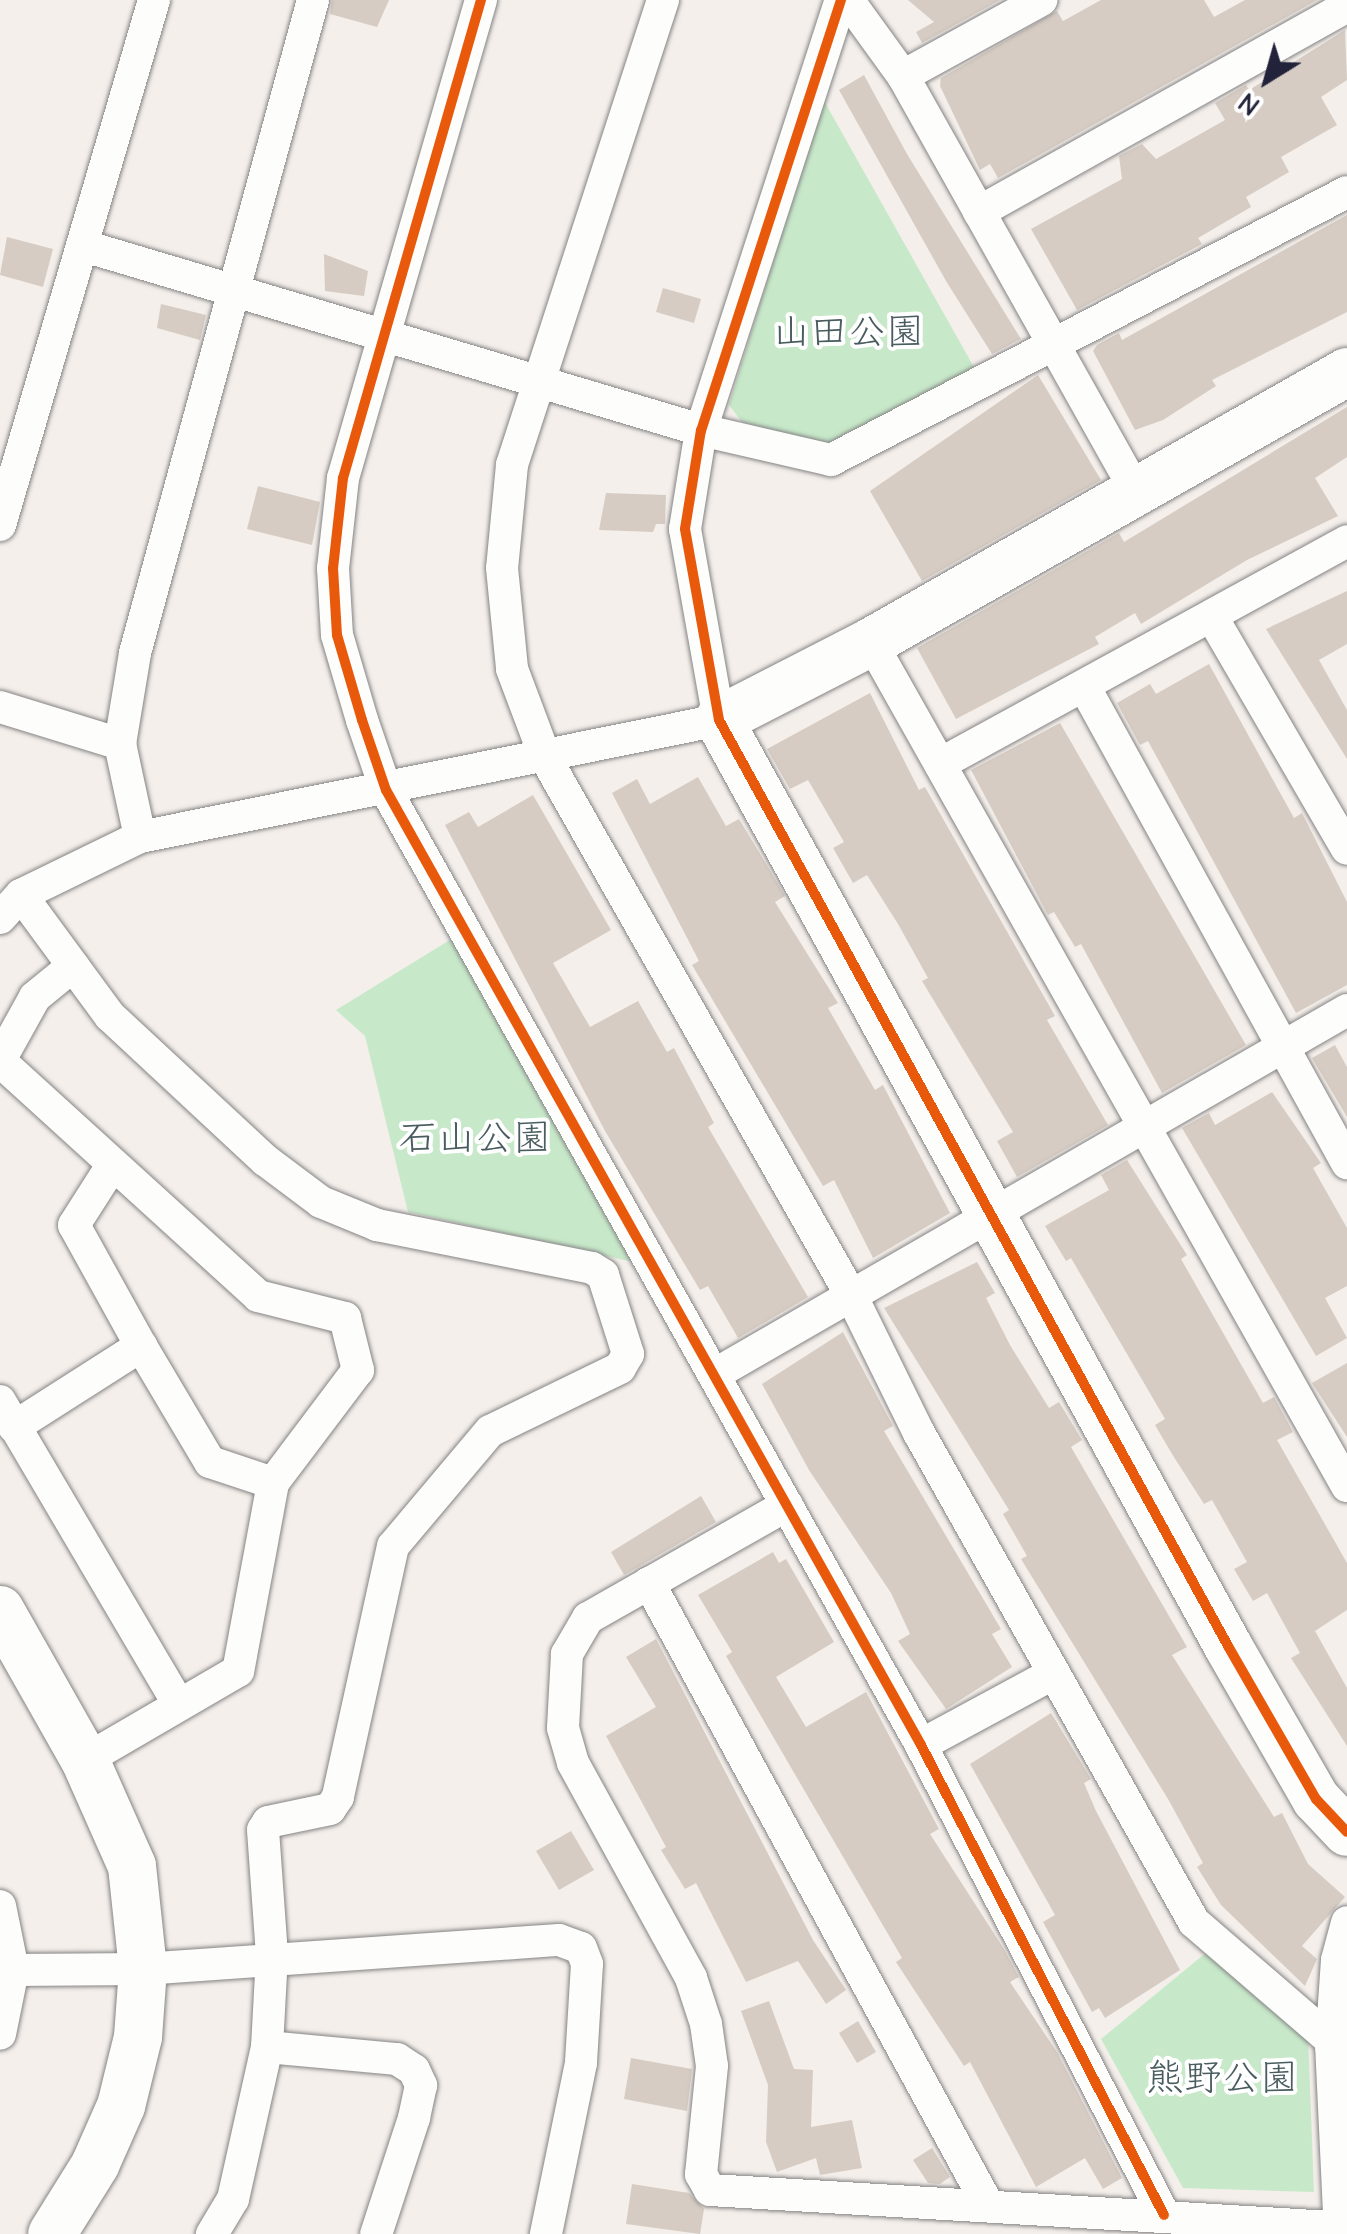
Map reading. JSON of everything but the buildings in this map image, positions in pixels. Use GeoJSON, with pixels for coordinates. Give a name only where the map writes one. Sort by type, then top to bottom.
{"type":"FeatureCollection","features":[{"type":"Feature","properties":{"kind":"street"},"geometry":{"type":"LineString","coordinates":[[0,525],[154,0]]}},
{"type":"Feature","properties":{"kind":"street"},"geometry":{"type":"LineString","coordinates":[[140,837],[120,744],[134,653],[229,287],[313,0]]}},
{"type":"Feature","properties":{"kind":"street"},"geometry":{"type":"LineString","coordinates":[[481,0],[388,334],[343,478],[334,568],[338,635],[386,790],[717,1373],[922,1745],[1164,2215]]}},
{"type":"Feature","properties":{"kind":"street"},"geometry":{"type":"LineString","coordinates":[[663,0],[512,464],[502,568],[512,669],[545,757],[852,1297],[919,1433],[1194,1922],[1339,2050]]}},
{"type":"Feature","properties":{"kind":"street"},"geometry":{"type":"LineString","coordinates":[[841,0],[701,430],[685,529],[719,720],[988,1216],[1316,1799],[1347,1832]]}},
{"type":"Feature","properties":{"kind":"street"},"geometry":{"type":"LineString","coordinates":[[848,0],[903,76],[1135,489]]}},
{"type":"Feature","properties":{"kind":"street"},"geometry":{"type":"LineString","coordinates":[[903,76],[1041,0]]}},
{"type":"Feature","properties":{"kind":"street"},"geometry":{"type":"LineString","coordinates":[[979,212],[1347,6]]}},
{"type":"Feature","properties":{"kind":"street"},"geometry":{"type":"LineString","coordinates":[[84,246],[538,377],[701,430],[830,460],[1347,192]]}},
{"type":"Feature","properties":{"kind":"street"},"geometry":{"type":"LineString","coordinates":[[212,2234],[233,2200],[267,2047],[272,1955],[263,1830],[268,1822],[330,1809],[338,1796],[393,1546],[490,1431],[620,1368],[628,1354],[603,1275],[592,1268],[377,1224],[321,1202],[264,1160],[110,1016],[74,966],[10,906],[140,837],[719,720],[871,642],[1347,372]]}},
{"type":"Feature","properties":{"kind":"street"},"geometry":{"type":"LineString","coordinates":[[940,764],[1347,540]]}},
{"type":"Feature","properties":{"kind":"street"},"geometry":{"type":"LineString","coordinates":[[1212,617],[1347,849]]}},
{"type":"Feature","properties":{"kind":"street"},"geometry":{"type":"LineString","coordinates":[[871,642],[1347,1486]]}},
{"type":"Feature","properties":{"kind":"street"},"geometry":{"type":"LineString","coordinates":[[1084,686],[1347,1162]]}},
{"type":"Feature","properties":{"kind":"street"},"geometry":{"type":"LineString","coordinates":[[0,707],[120,744]]}},
{"type":"Feature","properties":{"kind":"street"},"geometry":{"type":"LineString","coordinates":[[74,966],[35,997],[0,1061],[111,1167],[258,1296],[344,1318],[358,1370],[273,1483],[238,1671],[85,1760]]}},
{"type":"Feature","properties":{"kind":"street"},"geometry":{"type":"LineString","coordinates":[[717,1373],[1347,1010]]}},
{"type":"Feature","properties":{"kind":"street"},"geometry":{"type":"LineString","coordinates":[[111,1167],[74,1224],[140,1346],[210,1462],[273,1483]]}},
{"type":"Feature","properties":{"kind":"street"},"geometry":{"type":"LineString","coordinates":[[140,1346],[7,1414],[178,1703]]}},
{"type":"Feature","properties":{"kind":"street"},"geometry":{"type":"LineString","coordinates":[[788,1504],[588,1618],[567,1654],[563,1728],[573,1763],[691,1978],[706,2024],[712,2066],[701,2174],[710,2190],[1164,2215],[1342,2229],[1337,1960],[1347,1922]]}},
{"type":"Feature","properties":{"kind":"street"},"geometry":{"type":"LineString","coordinates":[[650,1584],[988,2205]]}},
{"type":"Feature","properties":{"kind":"street"},"geometry":{"type":"LineString","coordinates":[[0,1610],[85,1760],[132,1866],[142,1969],[138,2037],[121,2106],[95,2165],[52,2234]]}},
{"type":"Feature","properties":{"kind":"street"},"geometry":{"type":"LineString","coordinates":[[922,1745],[1054,1673]]}},
{"type":"Feature","properties":{"kind":"street"},"geometry":{"type":"LineString","coordinates":[[0,1906],[13,1970],[0,2034]]}},
{"type":"Feature","properties":{"kind":"street"},"geometry":{"type":"LineString","coordinates":[[13,1970],[142,1969],[272,1955],[559,1940],[581,1948],[587,1964],[580,2064],[546,2234]]}},
{"type":"Feature","properties":{"kind":"street"},"geometry":{"type":"LineString","coordinates":[[267,2047],[397,2059],[414,2070],[421,2084],[414,2118],[376,2234]]}},
{"type":"Feature","properties":{"kind":"green space","name":"山田公園"},"geometry":{"type":"Polygon","coordinates":[[[823,99],[975,369],[836,449],[742,422],[729,405],[823,99]]]}},
{"type":"Feature","properties":{"kind":"green space","name":"石山公園"},"geometry":{"type":"Polygon","coordinates":[[[458,935],[638,1263],[408,1212],[365,1036],[336,1010],[458,935]]]}},
{"type":"Feature","properties":{"kind":"green space","name":"熊野公園"},"geometry":{"type":"Polygon","coordinates":[[[1207,1952],[1308,2036],[1314,2192],[1183,2188],[1101,2039],[1207,1952]]]}},
{"type":"Feature","properties":{"kind":"cycle path"},"geometry":{"type":"LineString","coordinates":[[481,0],[343,478],[333,568],[337,635],[362,720],[386,790],[921,1745],[1164,2215]]}},
{"type":"Feature","properties":{"kind":"cycle path"},"geometry":{"type":"LineString","coordinates":[[841,0],[701,430],[685,529],[719,720],[1228,1646],[1316,1799],[1347,1832]]}}]}
